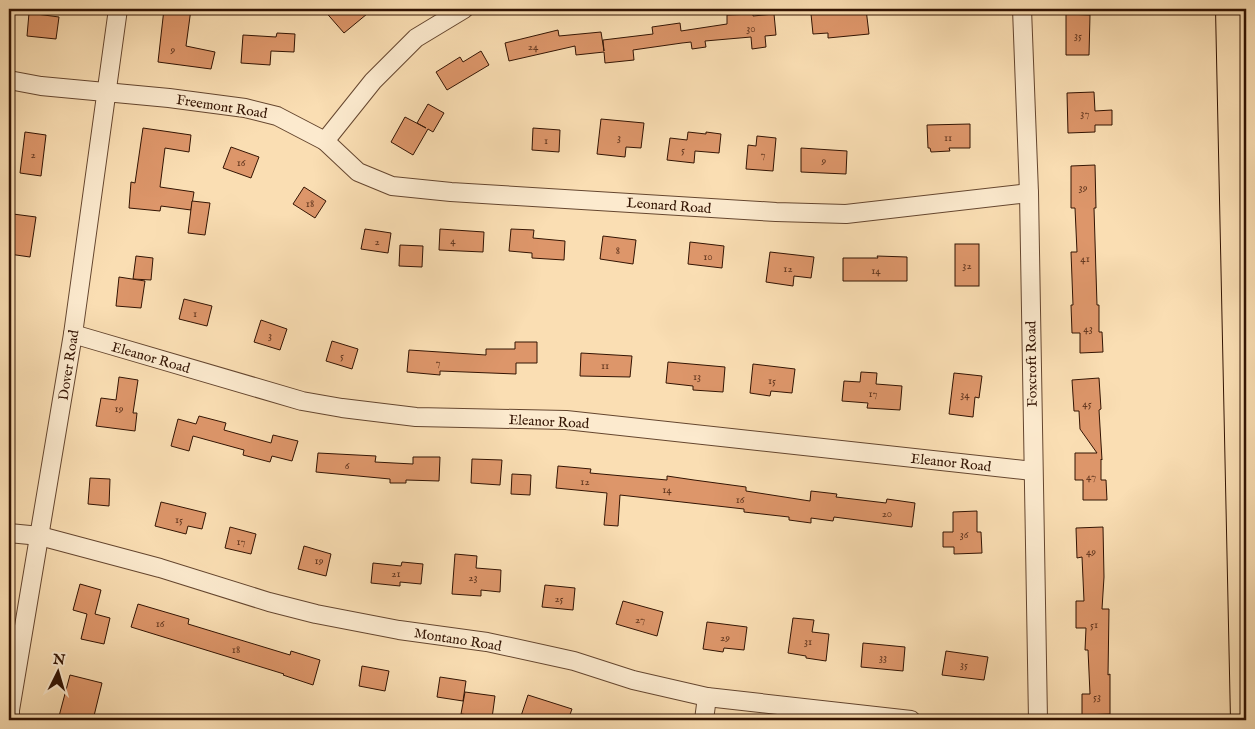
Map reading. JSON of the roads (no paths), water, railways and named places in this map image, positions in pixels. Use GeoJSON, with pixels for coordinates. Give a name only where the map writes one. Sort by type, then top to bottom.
{"type":"FeatureCollection","features":[{"type":"Feature","properties":{"kind":"highway"},"geometry":{"type":"LineString","coordinates":[[1230,9],[1245,720]]}},
{"type":"Feature","properties":{"kind":"street","name":"Dover Road"},"geometry":{"type":"LineString","coordinates":[[10,720],[10,710],[73,334],[118,9]]}},
{"type":"Feature","properties":{"kind":"street"},"geometry":{"type":"LineString","coordinates":[[324,141],[373,81],[416,38],[464,9]]}},
{"type":"Feature","properties":{"kind":"street","name":"Foxcroft Road"},"geometry":{"type":"LineString","coordinates":[[1022,9],[1028,193],[1038,720]]}},
{"type":"Feature","properties":{"kind":"street","name":"Freemont Road"},"geometry":{"type":"LineString","coordinates":[[9,80],[40,86],[169,98],[245,108],[277,116],[324,141]]}},
{"type":"Feature","properties":{"kind":"street","name":"Leonard Road"},"geometry":{"type":"LineString","coordinates":[[324,141],[358,172],[392,186],[451,192],[776,212],[846,214],[1028,193]]}},
{"type":"Feature","properties":{"kind":"street","name":"Eleanor Road"},"geometry":{"type":"LineString","coordinates":[[73,334],[302,401],[342,408],[416,417],[566,420],[1033,471]]}},
{"type":"Feature","properties":{"kind":"street","name":"Montano Road"},"geometry":{"type":"LineString","coordinates":[[9,533],[40,536],[160,568],[307,612],[399,630],[487,642],[574,661],[633,680],[707,697],[911,720]]}},
{"type":"Feature","properties":{"kind":"street"},"geometry":{"type":"LineString","coordinates":[[704,720],[707,697]]}}]}
